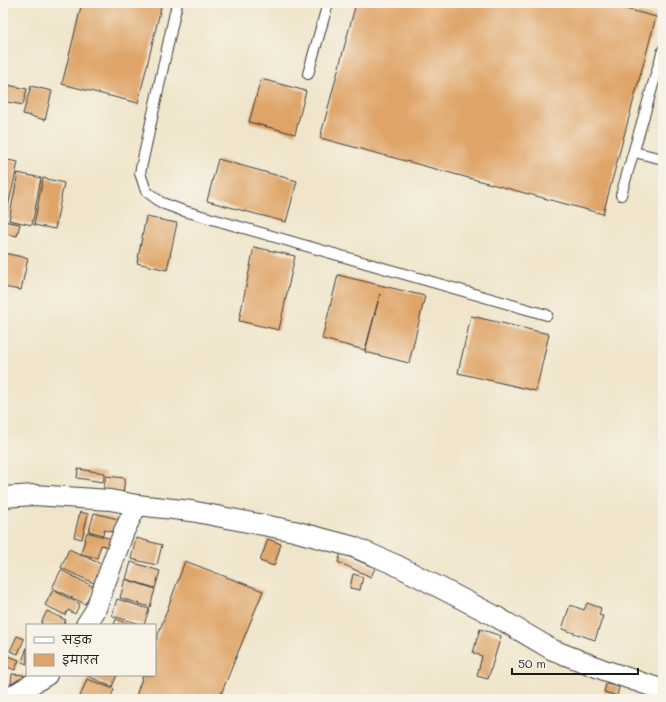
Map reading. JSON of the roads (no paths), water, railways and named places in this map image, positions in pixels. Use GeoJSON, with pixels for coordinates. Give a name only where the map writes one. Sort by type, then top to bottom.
{"type":"FeatureCollection","features":[{"type":"Feature","properties":{"kind":"street"},"geometry":{"type":"LineString","coordinates":[[3,497],[34,495],[110,500],[241,519],[354,547],[396,565],[488,613],[552,650],[663,690]]}},
{"type":"Feature","properties":{"kind":"street"},"geometry":{"type":"LineString","coordinates":[[87,624],[95,611],[124,532],[137,505]]}},
{"type":"Feature","properties":{"kind":"street"},"geometry":{"type":"LineString","coordinates":[[7,699],[45,676]]}},
{"type":"Feature","properties":{"kind":"lane"},"geometry":{"type":"LineString","coordinates":[[177,3],[140,173],[146,191],[162,203],[181,210],[547,315]]}},
{"type":"Feature","properties":{"kind":"lane"},"geometry":{"type":"LineString","coordinates":[[308,74],[328,3]]}},
{"type":"Feature","properties":{"kind":"lane"},"geometry":{"type":"LineString","coordinates":[[621,195],[663,50]]}},
{"type":"Feature","properties":{"kind":"lane"},"geometry":{"type":"LineString","coordinates":[[634,152],[663,159]]}}]}
